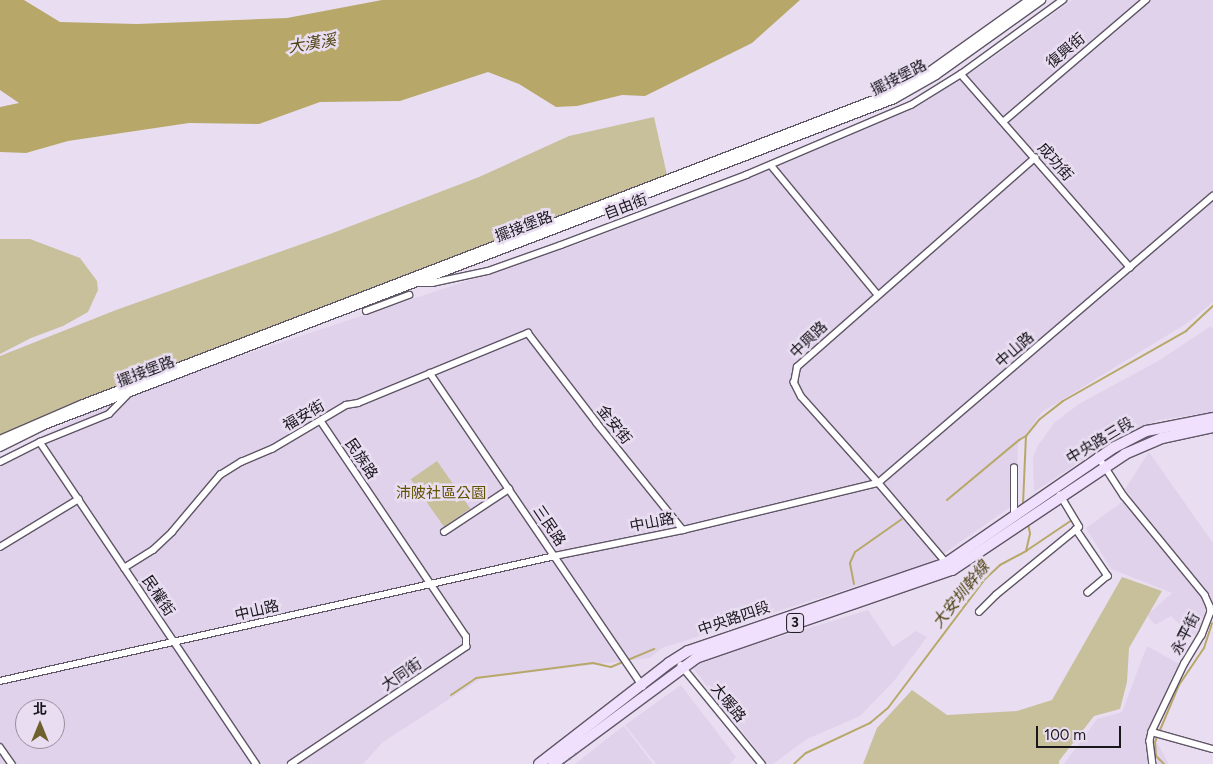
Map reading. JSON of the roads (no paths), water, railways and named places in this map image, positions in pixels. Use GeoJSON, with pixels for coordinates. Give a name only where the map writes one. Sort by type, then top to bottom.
{"type":"FeatureCollection","features":[{"type":"Feature","properties":{"kind":"main road","name":"中央路三段"},"geometry":{"type":"LineString","coordinates":[[1057,492],[1098,456],[1147,431],[1213,418]]}},
{"type":"Feature","properties":{"kind":"main road","name":"中央路三段"},"geometry":{"type":"LineString","coordinates":[[1021,517],[1057,492],[1125,454],[1162,438],[1213,427]]}},
{"type":"Feature","properties":{"kind":"main road","name":"中央路四段"},"geometry":{"type":"LineString","coordinates":[[539,764],[679,662],[696,658],[949,566],[1021,517]]}},
{"type":"Feature","properties":{"kind":"main road","name":"中央路四段"},"geometry":{"type":"LineString","coordinates":[[553,764],[644,688]]}},
{"type":"Feature","properties":{"kind":"street","name":"擺接堡路"},"geometry":{"type":"LineString","coordinates":[[0,447],[44,425],[129,389],[884,96],[929,72],[1030,0]]}},
{"type":"Feature","properties":{"kind":"street","name":"擺接堡路"},"geometry":{"type":"LineString","coordinates":[[0,440],[42,420],[417,283],[894,99],[936,75],[1041,0]]}},
{"type":"Feature","properties":{"kind":"street","name":"自由街"},"geometry":{"type":"LineString","coordinates":[[417,283],[432,284],[488,271],[771,165],[912,105],[961,74],[1063,0]]}},
{"type":"Feature","properties":{"kind":"street","name":"復興街"},"geometry":{"type":"LineString","coordinates":[[1003,122],[1146,0]]}},
{"type":"Feature","properties":{"kind":"street","name":"成功街"},"geometry":{"type":"LineString","coordinates":[[961,74],[1130,267]]}},
{"type":"Feature","properties":{"kind":"street","name":"中興路"},"geometry":{"type":"LineString","coordinates":[[949,566],[801,397],[794,383],[797,368],[1035,158]]}},
{"type":"Feature","properties":{"kind":"street"},"geometry":{"type":"LineString","coordinates":[[771,165],[878,295]]}},
{"type":"Feature","properties":{"kind":"street","name":"中山路"},"geometry":{"type":"LineString","coordinates":[[0,681],[555,556],[683,530],[878,483],[1213,196]]}},
{"type":"Feature","properties":{"kind":"street"},"geometry":{"type":"LineString","coordinates":[[366,312],[409,295]]}},
{"type":"Feature","properties":{"kind":"street","name":"福安街"},"geometry":{"type":"LineString","coordinates":[[124,568],[153,550],[166,538],[223,472],[272,449],[321,422],[346,405],[358,403],[528,333]]}},
{"type":"Feature","properties":{"kind":"street","name":"金安街"},"geometry":{"type":"LineString","coordinates":[[528,333],[683,530]]}},
{"type":"Feature","properties":{"kind":"street","name":"三民路"},"geometry":{"type":"LineString","coordinates":[[430,373],[644,688]]}},
{"type":"Feature","properties":{"kind":"street"},"geometry":{"type":"LineString","coordinates":[[0,462],[40,442],[109,414],[129,389]]}},
{"type":"Feature","properties":{"kind":"street","name":"民族路"},"geometry":{"type":"LineString","coordinates":[[321,422],[430,584]]}},
{"type":"Feature","properties":{"kind":"street","name":"民權街"},"geometry":{"type":"LineString","coordinates":[[40,442],[256,764]]}},
{"type":"Feature","properties":{"kind":"street","name":"永平街"},"geometry":{"type":"LineString","coordinates":[[1098,456],[1124,496],[1210,606],[1208,622],[1185,663],[1152,732],[1150,741],[1153,764]]}},
{"type":"Feature","properties":{"kind":"street"},"geometry":{"type":"LineString","coordinates":[[1014,468],[1021,517]]}},
{"type":"Feature","properties":{"kind":"street"},"geometry":{"type":"LineString","coordinates":[[444,532],[509,489]]}},
{"type":"Feature","properties":{"kind":"street"},"geometry":{"type":"LineString","coordinates":[[980,612],[996,595],[1079,527],[1057,492]]}},
{"type":"Feature","properties":{"kind":"street"},"geometry":{"type":"LineString","coordinates":[[0,548],[79,499]]}},
{"type":"Feature","properties":{"kind":"street"},"geometry":{"type":"LineString","coordinates":[[1076,530],[1108,576],[1088,593]]}},
{"type":"Feature","properties":{"kind":"street","name":"大同街"},"geometry":{"type":"LineString","coordinates":[[291,764],[466,647],[466,637],[430,584]]}},
{"type":"Feature","properties":{"kind":"street","name":"大暖路"},"geometry":{"type":"LineString","coordinates":[[679,662],[762,764]]}},
{"type":"Feature","properties":{"kind":"street"},"geometry":{"type":"LineString","coordinates":[[1152,732],[1213,749]]}},
{"type":"Feature","properties":{"kind":"street"},"geometry":{"type":"LineString","coordinates":[[0,747],[12,764]]}},
{"type":"Feature","properties":{"kind":"water","name":"大漢溪"},"geometry":{"type":"Polygon","coordinates":[[[0,0],[24,0],[60,22],[137,24],[287,18],[382,0],[800,0],[752,43],[645,96],[622,95],[577,106],[556,107],[519,84],[488,72],[400,101],[320,102],[259,124],[189,123],[68,141],[26,153],[0,152],[0,107],[19,103],[0,90],[0,0]]]}},
{"type":"Feature","properties":{"kind":"waterway","name":"大安圳幹線"},"geometry":{"type":"LineString","coordinates":[[1023,504],[1026,436],[1040,419],[1063,401],[1186,331],[1213,306]]}},
{"type":"Feature","properties":{"kind":"waterway"},"geometry":{"type":"LineString","coordinates":[[947,500],[1026,436]]}},
{"type":"Feature","properties":{"kind":"waterway"},"geometry":{"type":"LineString","coordinates":[[854,584],[850,563],[855,552],[902,519]]}},
{"type":"Feature","properties":{"kind":"waterway"},"geometry":{"type":"LineString","coordinates":[[1026,551],[1072,520]]}},
{"type":"Feature","properties":{"kind":"waterway","name":"大安圳幹線"},"geometry":{"type":"LineString","coordinates":[[794,764],[806,753],[870,723],[888,708],[984,580],[1000,565],[1026,551],[1030,533],[1028,524]]}},
{"type":"Feature","properties":{"kind":"waterway"},"geometry":{"type":"LineString","coordinates":[[1164,764],[1156,756],[1155,742],[1179,685],[1204,648],[1212,623]]}},
{"type":"Feature","properties":{"kind":"waterway"},"geometry":{"type":"LineString","coordinates":[[451,695],[476,678],[593,663],[611,667],[654,649]]}},
{"type":"Feature","properties":{"kind":"railway"},"geometry":{"type":"LineString","coordinates":[[563,764],[577,753]]}},
{"type":"Feature","properties":{"kind":"park label","name":"沛陂社區公園"},"geometry":{"type":"Point","coordinates":[441,494]}}]}
